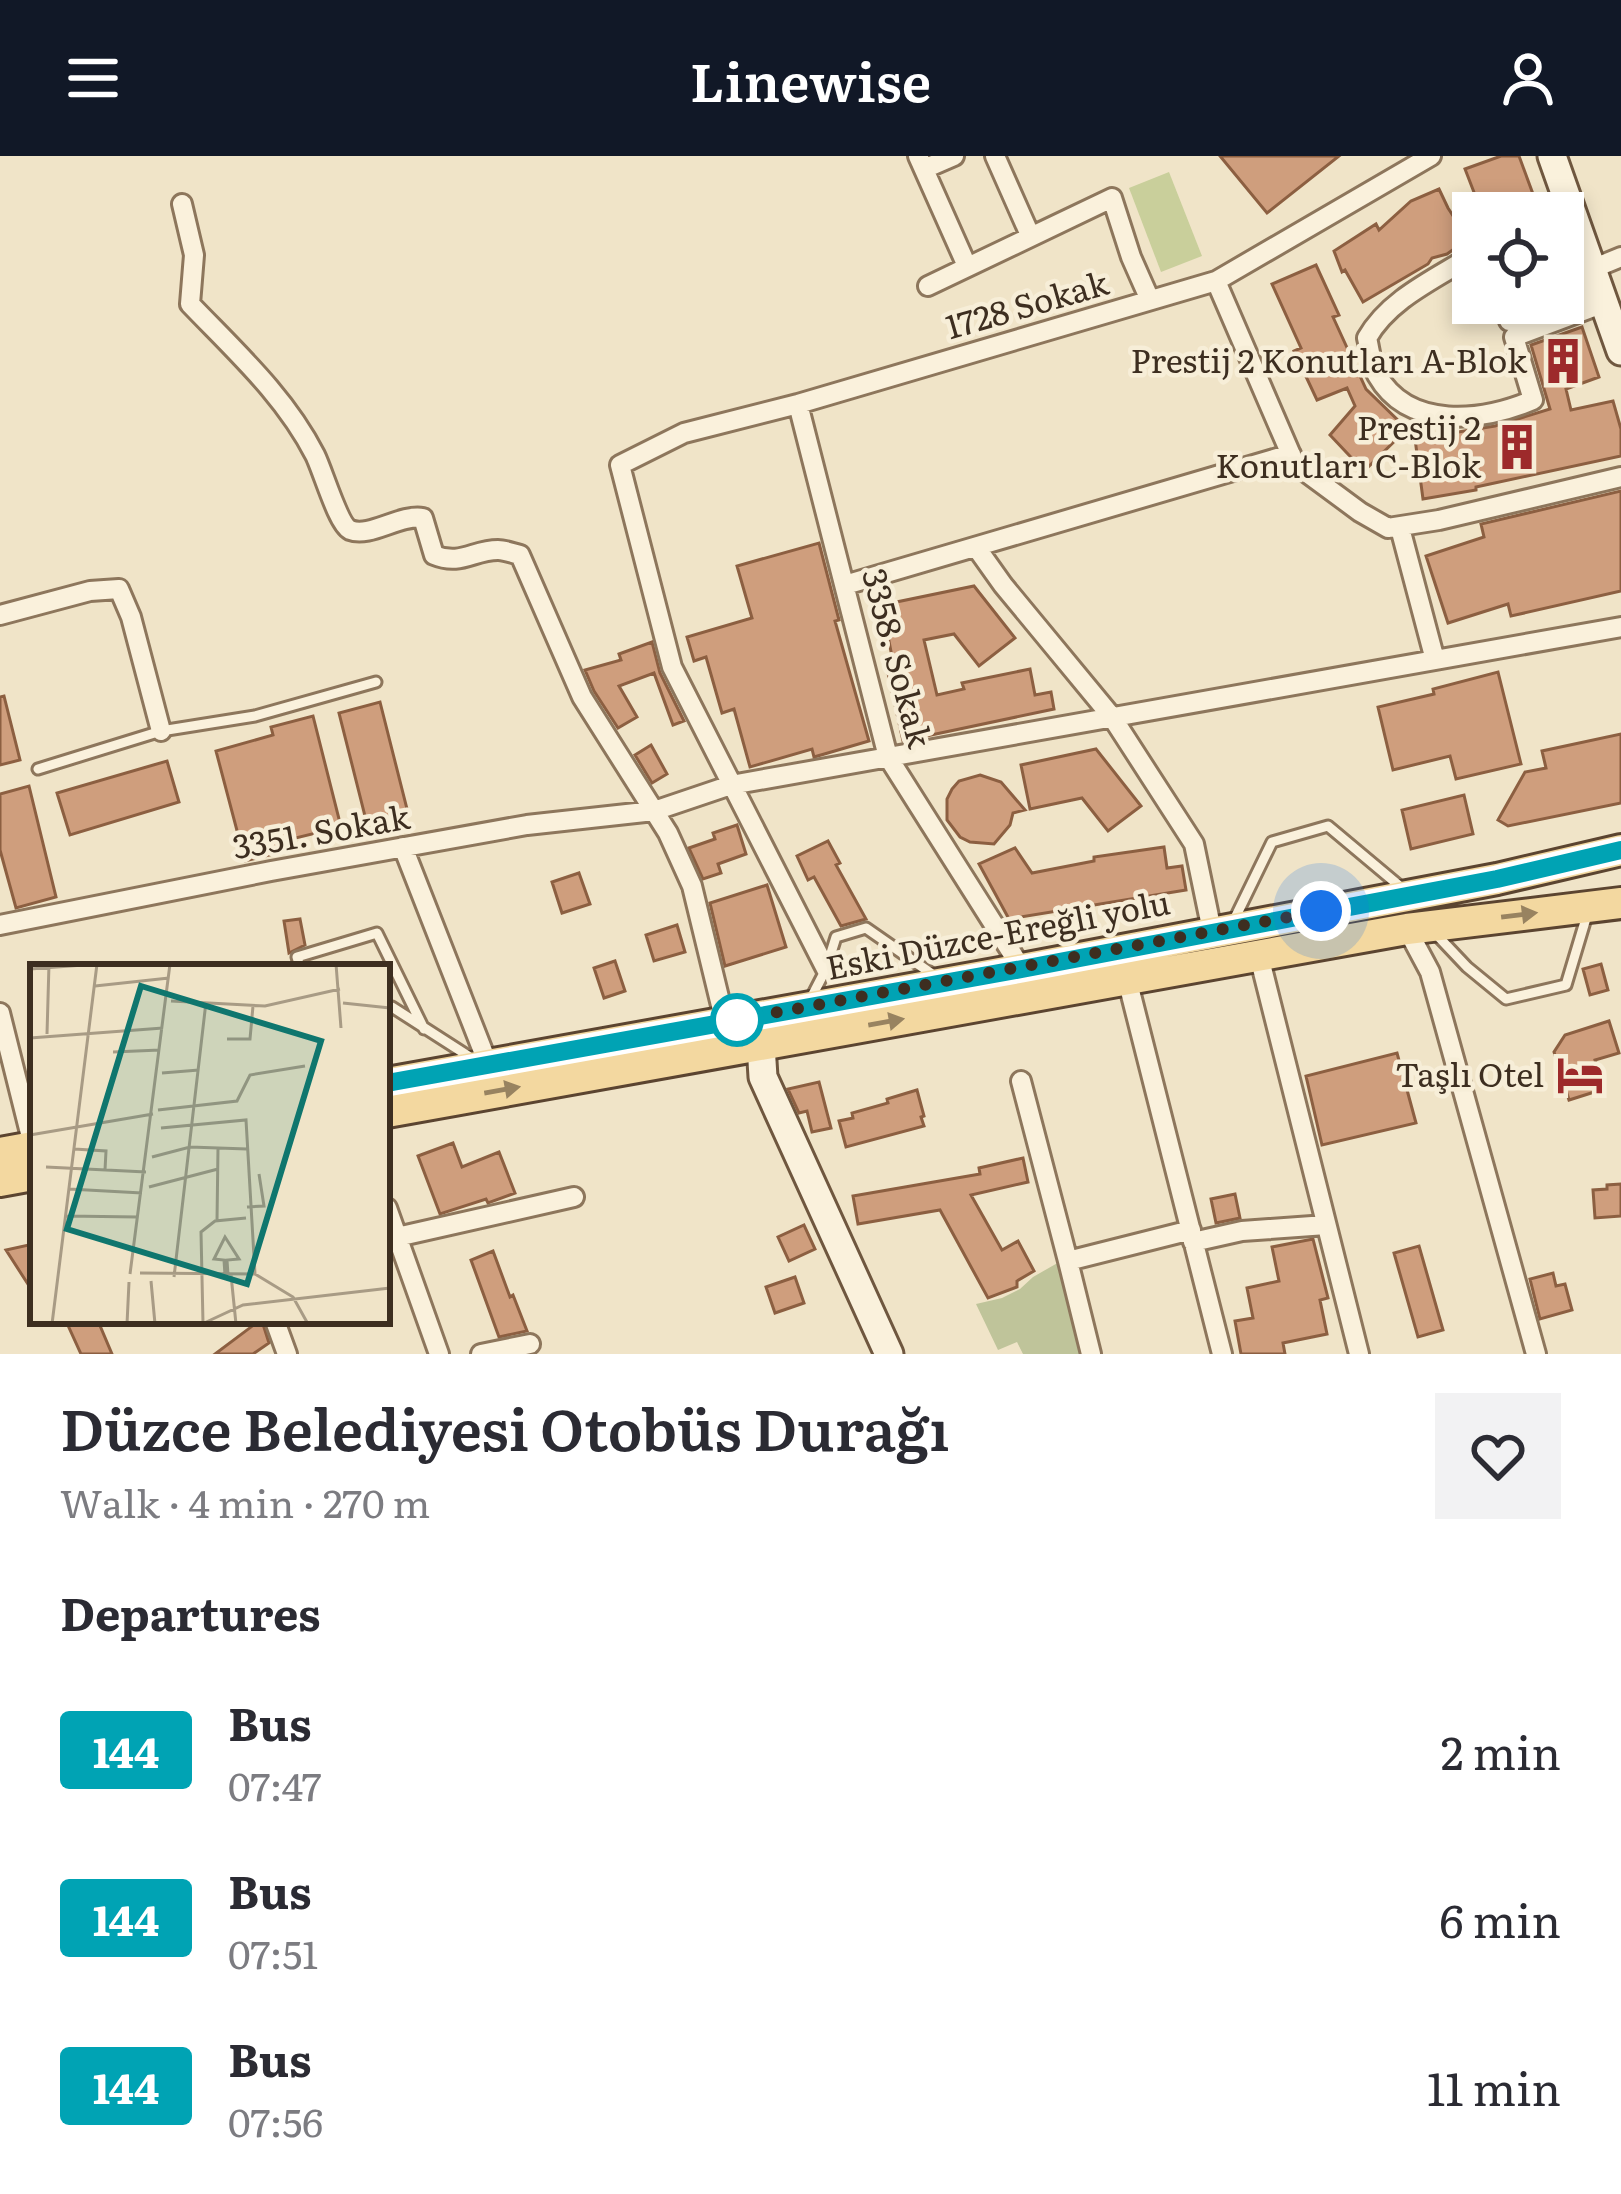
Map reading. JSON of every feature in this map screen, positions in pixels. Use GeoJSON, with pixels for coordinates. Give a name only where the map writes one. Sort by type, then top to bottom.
{"type":"FeatureCollection","features":[{"type":"Feature","properties":{"kind":"main road","name":"Eski Düzce-Ereğli yolu"},"geometry":{"type":"LineString","coordinates":[[390,1082],[1411,896],[1621,850]]}},
{"type":"Feature","properties":{"kind":"main road","name":"Eski Düzce-Ereğli yolu"},"geometry":{"type":"LineString","coordinates":[[390,1111],[1418,928],[1605,904]]}},
{"type":"Feature","properties":{"kind":"main road"},"geometry":{"type":"LineString","coordinates":[[0,1153],[30,1147]]}},
{"type":"Feature","properties":{"kind":"main road"},"geometry":{"type":"LineString","coordinates":[[0,1181],[30,1176]]}},
{"type":"Feature","properties":{"kind":"street"},"geometry":{"type":"LineString","coordinates":[[954,156],[921,163],[967,266]]}},
{"type":"Feature","properties":{"kind":"street"},"geometry":{"type":"LineString","coordinates":[[995,156],[1030,235]]}},
{"type":"Feature","properties":{"kind":"street","name":"1728 Sokak"},"geometry":{"type":"LineString","coordinates":[[731,785],[672,667],[620,464],[684,433],[1216,281],[1431,156]]}},
{"type":"Feature","properties":{"kind":"street"},"geometry":{"type":"LineString","coordinates":[[1552,156],[1621,350]]}},
{"type":"Feature","properties":{"kind":"street"},"geometry":{"type":"LineString","coordinates":[[928,286],[1112,198],[1150,300]]}},
{"type":"Feature","properties":{"kind":"street"},"geometry":{"type":"LineString","coordinates":[[182,204],[194,255],[190,304],[280,399],[314,453],[340,522],[358,532],[413,516],[423,518],[434,555],[443,559],[496,550],[520,555],[582,697],[668,833],[692,886],[725,1022]]}},
{"type":"Feature","properties":{"kind":"street"},"geometry":{"type":"LineString","coordinates":[[1584,296],[1599,287],[1621,257]]}},
{"type":"Feature","properties":{"kind":"street"},"geometry":{"type":"LineString","coordinates":[[1452,268],[1379,317],[1367,338],[1376,374],[1414,409],[1443,418],[1480,415],[1533,400],[1514,337],[1536,324]]}},
{"type":"Feature","properties":{"kind":"street"},"geometry":{"type":"LineString","coordinates":[[1216,281],[1295,464],[1388,528],[1621,477]]}},
{"type":"Feature","properties":{"kind":"street"},"geometry":{"type":"LineString","coordinates":[[1584,293],[1599,287]]}},
{"type":"Feature","properties":{"kind":"street","name":"3358. Sokak"},"geometry":{"type":"LineString","coordinates":[[798,404],[888,757],[1022,969]]}},
{"type":"Feature","properties":{"kind":"street"},"geometry":{"type":"LineString","coordinates":[[845,584],[1291,454]]}},
{"type":"Feature","properties":{"kind":"street"},"geometry":{"type":"LineString","coordinates":[[1400,528],[1435,660]]}},
{"type":"Feature","properties":{"kind":"street"},"geometry":{"type":"LineString","coordinates":[[976,547],[1112,717],[1194,844],[1221,929]]}},
{"type":"Feature","properties":{"kind":"street"},"geometry":{"type":"LineString","coordinates":[[0,614],[90,591],[119,589],[160,731]]}},
{"type":"Feature","properties":{"kind":"street","name":"3351. Sokak"},"geometry":{"type":"LineString","coordinates":[[0,926],[527,825],[654,811],[731,785],[1621,627]]}},
{"type":"Feature","properties":{"kind":"street"},"geometry":{"type":"LineString","coordinates":[[731,785],[826,969]]}},
{"type":"Feature","properties":{"kind":"street"},"geometry":{"type":"LineString","coordinates":[[403,848],[485,1064]]}},
{"type":"Feature","properties":{"kind":"street"},"geometry":{"type":"LineString","coordinates":[[1418,928],[1536,1354]]}},
{"type":"Feature","properties":{"kind":"street"},"geometry":{"type":"LineString","coordinates":[[1259,956],[1359,1354]]}},
{"type":"Feature","properties":{"kind":"street"},"geometry":{"type":"LineString","coordinates":[[1127,979],[1222,1354]]}},
{"type":"Feature","properties":{"kind":"street"},"geometry":{"type":"LineString","coordinates":[[0,1013],[30,1134]]}},
{"type":"Feature","properties":{"kind":"street"},"geometry":{"type":"LineString","coordinates":[[761,1045],[763,1077],[889,1354]]}},
{"type":"Feature","properties":{"kind":"street"},"geometry":{"type":"LineString","coordinates":[[1021,1081],[1091,1354]]}},
{"type":"Feature","properties":{"kind":"street"},"geometry":{"type":"LineString","coordinates":[[397,1237],[574,1197]]}},
{"type":"Feature","properties":{"kind":"street"},"geometry":{"type":"LineString","coordinates":[[390,1217],[439,1354]]}},
{"type":"Feature","properties":{"kind":"street"},"geometry":{"type":"LineString","coordinates":[[1068,1261],[1192,1236],[1326,1225]]}},
{"type":"Feature","properties":{"kind":"street"},"geometry":{"type":"LineString","coordinates":[[276,1324],[287,1354]]}},
{"type":"Feature","properties":{"kind":"street"},"geometry":{"type":"LineString","coordinates":[[481,1354],[530,1344]]}},
{"type":"Feature","properties":{"kind":"lane"},"geometry":{"type":"LineString","coordinates":[[38,770],[160,731],[255,716],[376,682]]}},
{"type":"Feature","properties":{"kind":"lane"},"geometry":{"type":"LineString","coordinates":[[1221,929],[1272,842],[1328,826],[1411,896]]}},
{"type":"Feature","properties":{"kind":"lane"},"geometry":{"type":"LineString","coordinates":[[1418,928],[1505,1000],[1566,985],[1605,904]]}},
{"type":"Feature","properties":{"kind":"lane"},"geometry":{"type":"LineString","coordinates":[[806,1007],[836,937],[866,928],[944,982]]}},
{"type":"Feature","properties":{"kind":"lane"},"geometry":{"type":"LineString","coordinates":[[299,964],[297,957],[377,933],[424,1029]]}},
{"type":"Feature","properties":{"kind":"lane"},"geometry":{"type":"LineString","coordinates":[[390,1007],[485,1064]]}},
{"type":"Feature","properties":{"kind":"green space"},"geometry":{"type":"Polygon","coordinates":[[[1169,172],[1202,256],[1161,272],[1129,188],[1169,172]]]}},
{"type":"Feature","properties":{"kind":"green space"},"geometry":{"type":"Polygon","coordinates":[[[1061,1261],[1084,1354],[1023,1354],[1017,1342],[998,1350],[976,1304],[1020,1289],[1061,1261]]]}},
{"type":"Feature","properties":{"kind":"building"},"geometry":{"type":"Polygon","coordinates":[[[1220,156],[1339,156],[1267,213],[1220,156]]]}},
{"type":"Feature","properties":{"kind":"building"},"geometry":{"type":"Polygon","coordinates":[[[1501,156],[1519,156],[1532,192],[1474,192],[1465,169],[1501,156]]]}},
{"type":"Feature","properties":{"kind":"building"},"geometry":{"type":"Polygon","coordinates":[[[1439,189],[1452,214],[1452,250],[1363,302],[1334,251],[1376,224],[1379,230],[1411,201],[1439,189]]]}},
{"type":"Feature","properties":{"kind":"building"},"geometry":{"type":"Polygon","coordinates":[[[1316,265],[1339,315],[1333,317],[1366,389],[1407,429],[1364,471],[1330,435],[1355,406],[1347,388],[1317,400],[1294,351],[1301,348],[1272,284],[1316,265]]]}},
{"type":"Feature","properties":{"kind":"building"},"geometry":{"type":"Polygon","coordinates":[[[1582,327],[1599,377],[1566,389],[1571,410],[1613,401],[1621,429],[1621,456],[1423,499],[1415,439],[1495,426],[1550,409],[1531,345],[1582,327]]]}},
{"type":"Feature","properties":{"kind":"building"},"geometry":{"type":"Polygon","coordinates":[[[1621,491],[1621,591],[1511,616],[1508,604],[1448,623],[1426,556],[1484,537],[1481,524],[1621,491]]]}},
{"type":"Feature","properties":{"kind":"building"},"geometry":{"type":"Polygon","coordinates":[[[819,543],[869,741],[814,757],[812,749],[750,767],[734,709],[722,713],[706,657],[694,661],[687,637],[752,618],[737,566],[819,543]]]}},
{"type":"Feature","properties":{"kind":"building"},"geometry":{"type":"Polygon","coordinates":[[[974,586],[1015,638],[979,666],[954,634],[924,640],[937,695],[964,689],[962,683],[1030,669],[1035,695],[1051,692],[1054,709],[903,741],[886,664],[893,662],[882,605],[974,586]]]}},
{"type":"Feature","properties":{"kind":"building"},"geometry":{"type":"Polygon","coordinates":[[[652,642],[660,673],[684,721],[673,725],[654,673],[619,686],[637,717],[618,728],[585,670],[621,660],[619,654],[652,642]]]}},
{"type":"Feature","properties":{"kind":"building"},"geometry":{"type":"Polygon","coordinates":[[[1498,672],[1521,764],[1456,779],[1450,756],[1393,770],[1378,707],[1498,672]]]}},
{"type":"Feature","properties":{"kind":"building"},"geometry":{"type":"Polygon","coordinates":[[[4,696],[20,760],[0,765],[0,697],[4,696]]]}},
{"type":"Feature","properties":{"kind":"building"},"geometry":{"type":"Polygon","coordinates":[[[380,702],[408,813],[367,824],[339,713],[380,702]]]}},
{"type":"Feature","properties":{"kind":"building"},"geometry":{"type":"Polygon","coordinates":[[[313,716],[341,827],[283,841],[286,851],[245,861],[216,751],[273,735],[271,727],[313,716]]]}},
{"type":"Feature","properties":{"kind":"building"},"geometry":{"type":"Polygon","coordinates":[[[1621,734],[1621,803],[1508,826],[1498,820],[1525,772],[1546,768],[1542,751],[1621,734]]]}},
{"type":"Feature","properties":{"kind":"building"},"geometry":{"type":"Polygon","coordinates":[[[651,745],[667,774],[652,783],[635,755],[651,745]]]}},
{"type":"Feature","properties":{"kind":"building"},"geometry":{"type":"Polygon","coordinates":[[[1096,749],[1141,806],[1108,831],[1082,798],[1030,809],[1021,765],[1096,749]]]}},
{"type":"Feature","properties":{"kind":"building"},"geometry":{"type":"Polygon","coordinates":[[[167,761],[179,802],[70,835],[57,793],[167,761]]]}},
{"type":"Feature","properties":{"kind":"building"},"geometry":{"type":"Polygon","coordinates":[[[980,775],[1001,782],[1025,810],[1013,813],[1010,825],[994,844],[960,837],[947,820],[952,789],[959,781],[980,775]]]}},
{"type":"Feature","properties":{"kind":"building"},"geometry":{"type":"Polygon","coordinates":[[[29,786],[56,897],[16,908],[0,850],[0,794],[29,786]]]}},
{"type":"Feature","properties":{"kind":"building"},"geometry":{"type":"Polygon","coordinates":[[[1464,795],[1473,834],[1411,849],[1402,810],[1464,795]]]}},
{"type":"Feature","properties":{"kind":"building"},"geometry":{"type":"Polygon","coordinates":[[[737,825],[746,854],[718,864],[721,873],[703,879],[689,848],[737,825]]]}},
{"type":"Feature","properties":{"kind":"building"},"geometry":{"type":"Polygon","coordinates":[[[828,841],[866,919],[841,926],[814,877],[808,880],[797,856],[828,841]]]}},
{"type":"Feature","properties":{"kind":"building"},"geometry":{"type":"Polygon","coordinates":[[[1164,847],[1167,868],[1182,866],[1186,890],[1009,919],[979,864],[1015,848],[1032,873],[1094,861],[1094,857],[1164,847]]]}},
{"type":"Feature","properties":{"kind":"building"},"geometry":{"type":"Polygon","coordinates":[[[579,873],[590,904],[562,913],[552,882],[579,873]]]}},
{"type":"Feature","properties":{"kind":"building"},"geometry":{"type":"Polygon","coordinates":[[[767,885],[786,947],[725,966],[710,903],[767,885]]]}},
{"type":"Feature","properties":{"kind":"building"},"geometry":{"type":"Polygon","coordinates":[[[300,919],[305,945],[289,953],[284,921],[300,919]]]}},
{"type":"Feature","properties":{"kind":"building"},"geometry":{"type":"Polygon","coordinates":[[[677,925],[685,952],[654,961],[646,935],[677,925]]]}},
{"type":"Feature","properties":{"kind":"building"},"geometry":{"type":"Polygon","coordinates":[[[615,961],[625,991],[604,998],[594,968],[615,961]]]}},
{"type":"Feature","properties":{"kind":"building"},"geometry":{"type":"Polygon","coordinates":[[[1601,964],[1608,990],[1590,995],[1583,969],[1601,964]]]}},
{"type":"Feature","properties":{"kind":"building","name":"Taşlı Otel"},"geometry":{"type":"Polygon","coordinates":[[[1609,1021],[1619,1053],[1595,1060],[1604,1089],[1569,1100],[1554,1052],[1565,1035],[1609,1021]]]}},
{"type":"Feature","properties":{"kind":"building"},"geometry":{"type":"Polygon","coordinates":[[[1397,1053],[1416,1123],[1322,1145],[1306,1076],[1397,1053]]]}},
{"type":"Feature","properties":{"kind":"building"},"geometry":{"type":"Polygon","coordinates":[[[819,1082],[831,1128],[812,1132],[807,1111],[799,1113],[788,1089],[819,1082]]]}},
{"type":"Feature","properties":{"kind":"building"},"geometry":{"type":"Polygon","coordinates":[[[917,1090],[924,1126],[846,1147],[839,1121],[917,1090]]]}},
{"type":"Feature","properties":{"kind":"building"},"geometry":{"type":"Polygon","coordinates":[[[453,1143],[462,1167],[499,1152],[515,1193],[440,1214],[418,1156],[453,1143]]]}},
{"type":"Feature","properties":{"kind":"building"},"geometry":{"type":"Polygon","coordinates":[[[1023,1158],[1028,1182],[971,1195],[1002,1250],[1018,1241],[1034,1271],[1017,1281],[1017,1287],[988,1298],[940,1210],[858,1224],[853,1196],[980,1174],[979,1168],[1023,1158]]]}},
{"type":"Feature","properties":{"kind":"building"},"geometry":{"type":"Polygon","coordinates":[[[1621,1184],[1621,1216],[1595,1218],[1593,1190],[1621,1184]]]}},
{"type":"Feature","properties":{"kind":"building"},"geometry":{"type":"Polygon","coordinates":[[[1235,1194],[1240,1218],[1216,1223],[1211,1199],[1235,1194]]]}},
{"type":"Feature","properties":{"kind":"building"},"geometry":{"type":"Polygon","coordinates":[[[804,1225],[815,1249],[789,1261],[778,1237],[804,1225]]]}},
{"type":"Feature","properties":{"kind":"building"},"geometry":{"type":"Polygon","coordinates":[[[1313,1239],[1328,1298],[1320,1300],[1327,1334],[1283,1343],[1285,1354],[1241,1354],[1235,1321],[1253,1318],[1247,1288],[1279,1281],[1272,1247],[1313,1239]]]}},
{"type":"Feature","properties":{"kind":"building"},"geometry":{"type":"Polygon","coordinates":[[[30,1245],[30,1287],[6,1250],[30,1245]]]}},
{"type":"Feature","properties":{"kind":"building"},"geometry":{"type":"Polygon","coordinates":[[[1419,1246],[1443,1330],[1418,1337],[1394,1253],[1419,1246]]]}},
{"type":"Feature","properties":{"kind":"building"},"geometry":{"type":"Polygon","coordinates":[[[493,1251],[527,1331],[499,1337],[471,1260],[493,1251]]]}},
{"type":"Feature","properties":{"kind":"building"},"geometry":{"type":"Polygon","coordinates":[[[1553,1273],[1556,1286],[1565,1284],[1572,1310],[1540,1319],[1530,1279],[1553,1273]]]}},
{"type":"Feature","properties":{"kind":"building"},"geometry":{"type":"Polygon","coordinates":[[[795,1277],[804,1303],[775,1313],[766,1287],[795,1277]]]}},
{"type":"Feature","properties":{"kind":"building"},"geometry":{"type":"Polygon","coordinates":[[[67,1324],[99,1324],[112,1354],[81,1354],[67,1324]]]}},
{"type":"Feature","properties":{"kind":"building"},"geometry":{"type":"Polygon","coordinates":[[[255,1324],[263,1324],[269,1343],[253,1354],[215,1354],[255,1324]]]}},
{"type":"Feature","properties":{"kind":"bus line","name":"144"},"geometry":{"type":"LineString","coordinates":[[390,1082],[1411,896],[1621,850]]}},
{"type":"Feature","properties":{"kind":"place","name":"Prestij 2 Konutları A-Blok"},"geometry":{"type":"Point","coordinates":[1563,361]}},
{"type":"Feature","properties":{"kind":"place","name":"Prestij 2 Konutları C-Blok"},"geometry":{"type":"Point","coordinates":[1517,447]}},
{"type":"Feature","properties":{"kind":"place","name":"Taşlı Otel"},"geometry":{"type":"Point","coordinates":[1580,1075]}},
{"type":"Feature","properties":{"kind":"route"},"geometry":{"type":"LineString","coordinates":[[737,1020],[725,1022],[1321,911]]}}]}
